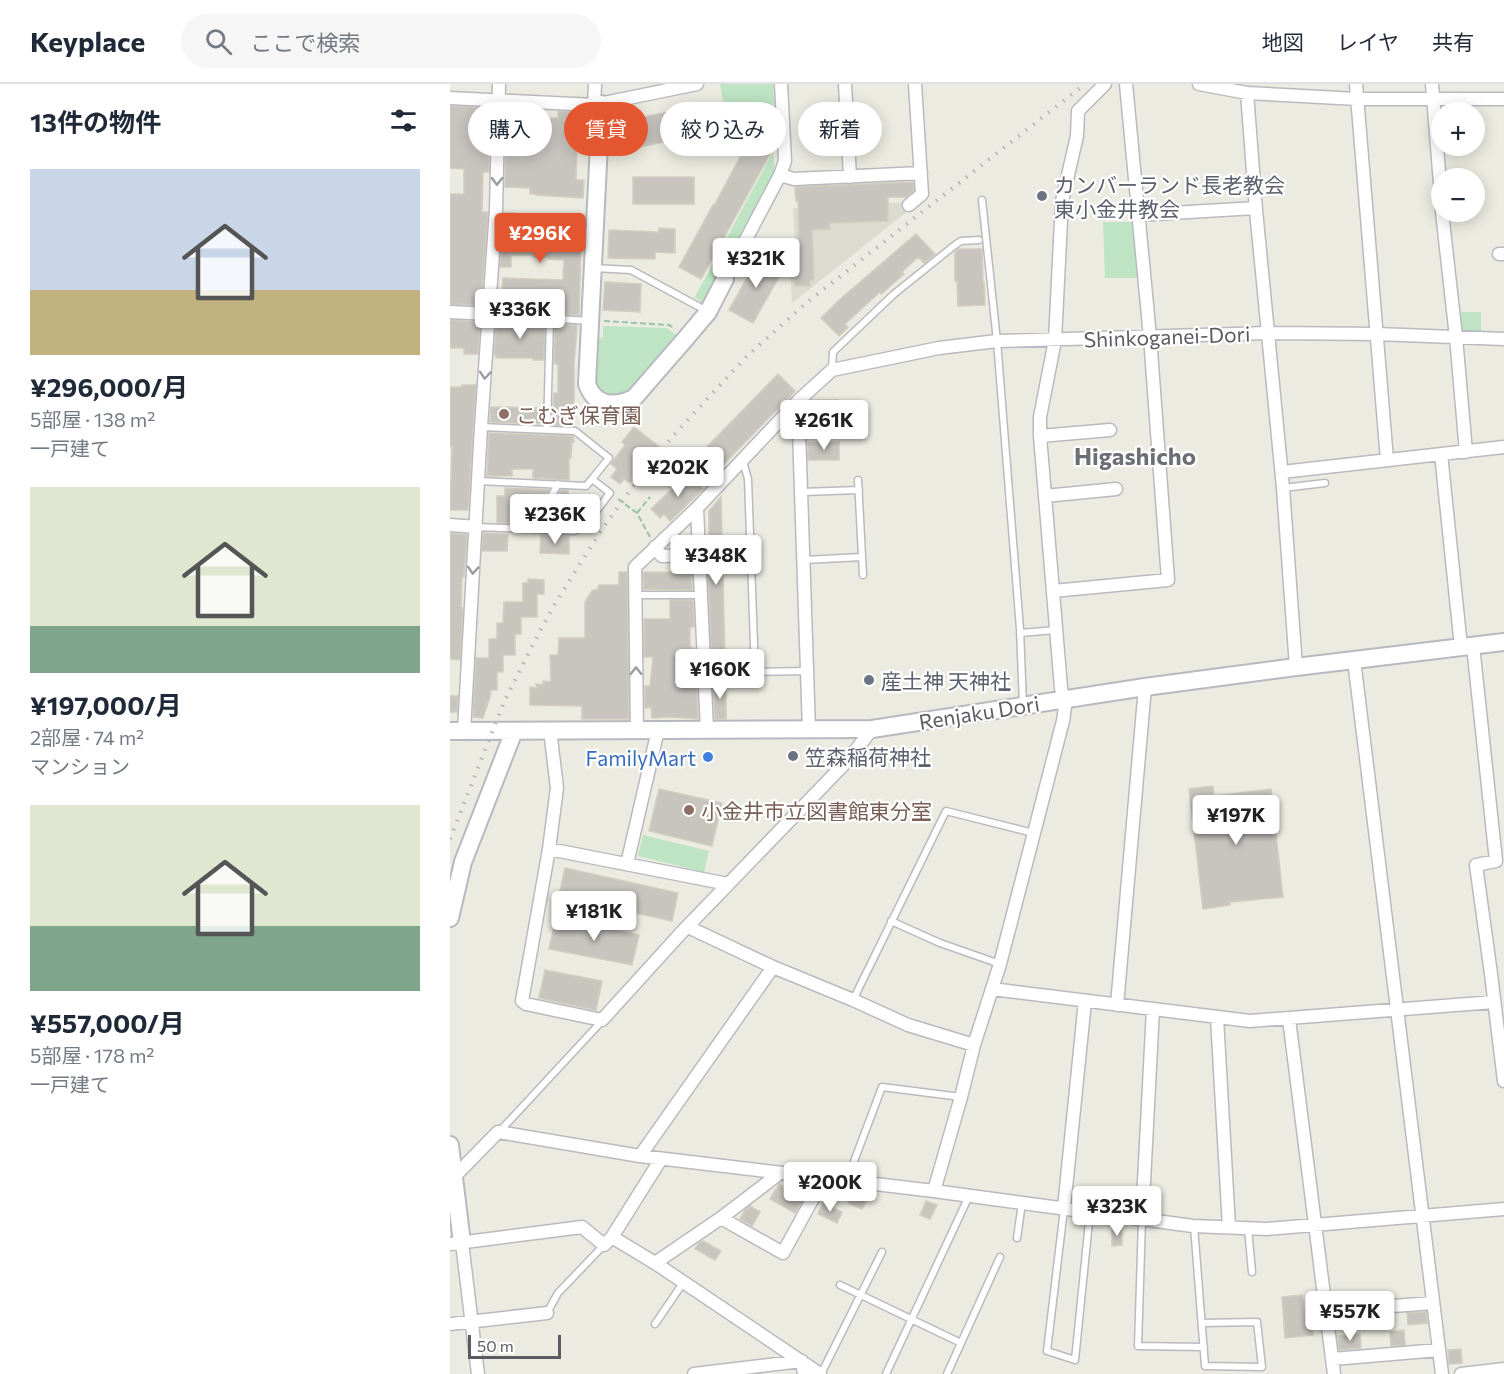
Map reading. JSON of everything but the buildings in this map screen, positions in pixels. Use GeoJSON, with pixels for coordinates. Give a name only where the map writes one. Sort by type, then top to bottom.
{"type":"FeatureCollection","features":[{"type":"Feature","properties":{"kind":"main road"},"geometry":{"type":"LineString","coordinates":[[595,156],[586,384],[594,397],[609,404],[622,403],[634,398],[708,312],[725,279]]}},
{"type":"Feature","properties":{"kind":"main road","name":"Renjaku Dori"},"geometry":{"type":"LineString","coordinates":[[457,731],[873,729],[1145,687],[1504,642]]}},
{"type":"Feature","properties":{"kind":"main road"},"geometry":{"type":"LineString","coordinates":[[450,918],[463,862],[514,731]]}},
{"type":"Feature","properties":{"kind":"main road"},"geometry":{"type":"LineString","coordinates":[[450,1145],[454,1177],[456,1244]]}},
{"type":"Feature","properties":{"kind":"street"},"geometry":{"type":"LineString","coordinates":[[457,731],[477,527],[481,427],[496,209],[499,84]]}},
{"type":"Feature","properties":{"kind":"street"},"geometry":{"type":"LineString","coordinates":[[595,84],[597,102]]}},
{"type":"Feature","properties":{"kind":"street"},"geometry":{"type":"LineString","coordinates":[[611,102],[697,84]]}},
{"type":"Feature","properties":{"kind":"street"},"geometry":{"type":"LineString","coordinates":[[725,279],[780,175],[785,161],[781,84]]}},
{"type":"Feature","properties":{"kind":"street"},"geometry":{"type":"LineString","coordinates":[[845,84],[850,177]]}},
{"type":"Feature","properties":{"kind":"street"},"geometry":{"type":"LineString","coordinates":[[909,205],[922,194],[915,84]]}},
{"type":"Feature","properties":{"kind":"street"},"geometry":{"type":"LineString","coordinates":[[934,1191],[999,964],[1063,721],[1065,707],[1056,630],[1040,417],[1055,340],[1062,201],[1077,136],[1078,111],[1105,84]]}},
{"type":"Feature","properties":{"kind":"street"},"geometry":{"type":"LineString","coordinates":[[1053,591],[1168,580],[1150,337],[1126,84]]}},
{"type":"Feature","properties":{"kind":"street"},"geometry":{"type":"LineString","coordinates":[[1199,84],[1247,93],[1304,90],[1357,99],[1504,99]]}},
{"type":"Feature","properties":{"kind":"street"},"geometry":{"type":"LineString","coordinates":[[1356,84],[1387,460]]}},
{"type":"Feature","properties":{"kind":"street"},"geometry":{"type":"LineString","coordinates":[[1432,84],[1439,168]]}},
{"type":"Feature","properties":{"kind":"street"},"geometry":{"type":"LineString","coordinates":[[1247,93],[1282,472],[1296,667]]}},
{"type":"Feature","properties":{"kind":"street"},"geometry":{"type":"LineString","coordinates":[[450,98],[564,104]]}},
{"type":"Feature","properties":{"kind":"street"},"geometry":{"type":"LineString","coordinates":[[780,175],[794,179],[921,173]]}},
{"type":"Feature","properties":{"kind":"street"},"geometry":{"type":"LineString","coordinates":[[1138,215],[1256,208]]}},
{"type":"Feature","properties":{"kind":"street"},"geometry":{"type":"LineString","coordinates":[[1443,222],[1466,452]]}},
{"type":"Feature","properties":{"kind":"street"},"geometry":{"type":"LineString","coordinates":[[450,312],[489,314]]}},
{"type":"Feature","properties":{"kind":"street","name":"Shinkoganei-Dori"},"geometry":{"type":"LineString","coordinates":[[832,370],[939,348],[997,341],[1268,333],[1504,339]]}},
{"type":"Feature","properties":{"kind":"street"},"geometry":{"type":"LineString","coordinates":[[637,730],[635,567],[697,508],[798,401],[832,370]]}},
{"type":"Feature","properties":{"kind":"street"},"geometry":{"type":"LineString","coordinates":[[798,401],[809,730]]}},
{"type":"Feature","properties":{"kind":"street"},"geometry":{"type":"LineString","coordinates":[[1040,436],[1110,430]]}},
{"type":"Feature","properties":{"kind":"street"},"geometry":{"type":"LineString","coordinates":[[1282,472],[1504,447]]}},
{"type":"Feature","properties":{"kind":"street"},"geometry":{"type":"LineString","coordinates":[[1441,454],[1496,861],[1476,865],[1504,1081]]}},
{"type":"Feature","properties":{"kind":"street"},"geometry":{"type":"LineString","coordinates":[[1045,496],[1116,489]]}},
{"type":"Feature","properties":{"kind":"street"},"geometry":{"type":"LineString","coordinates":[[697,508],[707,730]]}},
{"type":"Feature","properties":{"kind":"street"},"geometry":{"type":"LineString","coordinates":[[450,525],[477,527]]}},
{"type":"Feature","properties":{"kind":"street"},"geometry":{"type":"LineString","coordinates":[[655,548],[662,556],[699,555]]}},
{"type":"Feature","properties":{"kind":"street"},"geometry":{"type":"LineString","coordinates":[[1354,660],[1442,1374]]}},
{"type":"Feature","properties":{"kind":"street"},"geometry":{"type":"LineString","coordinates":[[1117,1005],[1145,687]]}},
{"type":"Feature","properties":{"kind":"street"},"geometry":{"type":"LineString","coordinates":[[550,730],[557,788],[549,849],[522,1001],[526,1004],[602,1020],[728,884],[849,759],[873,729]]}},
{"type":"Feature","properties":{"kind":"street"},"geometry":{"type":"LineString","coordinates":[[627,864],[658,730]]}},
{"type":"Feature","properties":{"kind":"street"},"geometry":{"type":"LineString","coordinates":[[549,849],[728,884]]}},
{"type":"Feature","properties":{"kind":"street"},"geometry":{"type":"LineString","coordinates":[[688,927],[773,967],[908,1025],[974,1045]]}},
{"type":"Feature","properties":{"kind":"street"},"geometry":{"type":"LineString","coordinates":[[640,1156],[773,967]]}},
{"type":"Feature","properties":{"kind":"street"},"geometry":{"type":"LineString","coordinates":[[992,989],[1250,1021],[1494,1002]]}},
{"type":"Feature","properties":{"kind":"street"},"geometry":{"type":"LineString","coordinates":[[1064,1208],[1085,1001]]}},
{"type":"Feature","properties":{"kind":"street"},"geometry":{"type":"LineString","coordinates":[[1142,1220],[1153,1010]]}},
{"type":"Feature","properties":{"kind":"street"},"geometry":{"type":"LineString","coordinates":[[1217,1018],[1229,1227]]}},
{"type":"Feature","properties":{"kind":"street"},"geometry":{"type":"LineString","coordinates":[[1289,1019],[1334,1374]]}},
{"type":"Feature","properties":{"kind":"street"},"geometry":{"type":"LineString","coordinates":[[454,1177],[498,1132],[661,1159],[847,1180],[1193,1226],[1267,1229],[1504,1209]]}},
{"type":"Feature","properties":{"kind":"street"},"geometry":{"type":"LineString","coordinates":[[608,1241],[661,1159]]}},
{"type":"Feature","properties":{"kind":"street"},"geometry":{"type":"LineString","coordinates":[[655,1263],[721,1218],[780,1173]]}},
{"type":"Feature","properties":{"kind":"street"},"geometry":{"type":"LineString","coordinates":[[721,1218],[783,1253],[824,1178]]}},
{"type":"Feature","properties":{"kind":"street"},"geometry":{"type":"LineString","coordinates":[[478,1374],[472,1321],[456,1244],[582,1227],[655,1263],[820,1374]]}},
{"type":"Feature","properties":{"kind":"street"},"geometry":{"type":"LineString","coordinates":[[1326,1311],[1433,1303]]}},
{"type":"Feature","properties":{"kind":"street"},"geometry":{"type":"LineString","coordinates":[[450,1324],[547,1313]]}},
{"type":"Feature","properties":{"kind":"street"},"geometry":{"type":"LineString","coordinates":[[1332,1359],[1438,1350]]}},
{"type":"Feature","properties":{"kind":"street"},"geometry":{"type":"LineString","coordinates":[[694,1374],[802,1361]]}},
{"type":"Feature","properties":{"kind":"street"},"geometry":{"type":"LineString","coordinates":[[802,1361],[804,1374]]}},
{"type":"Feature","properties":{"kind":"street"},"geometry":{"type":"LineString","coordinates":[[1461,1374],[1504,1369]]}},
{"type":"Feature","properties":{"kind":"lane"},"geometry":{"type":"LineString","coordinates":[[982,200],[997,341],[1020,633],[1023,705]]}},
{"type":"Feature","properties":{"kind":"lane"},"geometry":{"type":"LineString","coordinates":[[832,370],[833,352],[894,294],[961,241],[979,240]]}},
{"type":"Feature","properties":{"kind":"lane"},"geometry":{"type":"LineString","coordinates":[[592,268],[631,270],[708,312]]}},
{"type":"Feature","properties":{"kind":"lane"},"geometry":{"type":"LineString","coordinates":[[489,314],[590,321]]}},
{"type":"Feature","properties":{"kind":"lane"},"geometry":{"type":"LineString","coordinates":[[547,430],[550,318]]}},
{"type":"Feature","properties":{"kind":"lane"},"geometry":{"type":"LineString","coordinates":[[479,481],[586,486],[609,458],[575,431],[481,427]]}},
{"type":"Feature","properties":{"kind":"lane"},"geometry":{"type":"LineString","coordinates":[[742,460],[748,479],[755,672],[807,671]]}},
{"type":"Feature","properties":{"kind":"lane"},"geometry":{"type":"LineString","coordinates":[[477,527],[574,531],[586,525],[610,493],[592,479]]}},
{"type":"Feature","properties":{"kind":"lane"},"geometry":{"type":"LineString","coordinates":[[858,480],[863,575]]}},
{"type":"Feature","properties":{"kind":"lane"},"geometry":{"type":"LineString","coordinates":[[1283,488],[1325,483]]}},
{"type":"Feature","properties":{"kind":"lane"},"geometry":{"type":"LineString","coordinates":[[533,529],[558,484]]}},
{"type":"Feature","properties":{"kind":"lane"},"geometry":{"type":"LineString","coordinates":[[801,492],[859,490]]}},
{"type":"Feature","properties":{"kind":"lane"},"geometry":{"type":"LineString","coordinates":[[803,560],[862,557]]}},
{"type":"Feature","properties":{"kind":"lane"},"geometry":{"type":"LineString","coordinates":[[635,595],[701,595]]}},
{"type":"Feature","properties":{"kind":"lane"},"geometry":{"type":"LineString","coordinates":[[1020,633],[1056,630]]}},
{"type":"Feature","properties":{"kind":"lane"},"geometry":{"type":"LineString","coordinates":[[853,1000],[946,811],[1033,833]]}},
{"type":"Feature","properties":{"kind":"lane"},"geometry":{"type":"LineString","coordinates":[[891,921],[940,943],[999,964]]}},
{"type":"Feature","properties":{"kind":"lane"},"geometry":{"type":"LineString","coordinates":[[498,1132],[602,1020]]}},
{"type":"Feature","properties":{"kind":"lane"},"geometry":{"type":"LineString","coordinates":[[847,1180],[882,1087],[961,1097]]}},
{"type":"Feature","properties":{"kind":"lane"},"geometry":{"type":"LineString","coordinates":[[886,1374],[969,1196]]}},
{"type":"Feature","properties":{"kind":"lane"},"geometry":{"type":"LineString","coordinates":[[1017,1238],[1022,1203]]}},
{"type":"Feature","properties":{"kind":"lane"},"geometry":{"type":"LineString","coordinates":[[1064,1208],[1047,1351],[1075,1360],[1090,1212]]}},
{"type":"Feature","properties":{"kind":"lane"},"geometry":{"type":"LineString","coordinates":[[1142,1220],[1138,1346],[1204,1347]]}},
{"type":"Feature","properties":{"kind":"lane"},"geometry":{"type":"LineString","coordinates":[[1193,1226],[1205,1366],[1262,1367],[1257,1322],[1202,1323]]}},
{"type":"Feature","properties":{"kind":"lane"},"geometry":{"type":"LineString","coordinates":[[1248,1228],[1252,1272]]}},
{"type":"Feature","properties":{"kind":"lane"},"geometry":{"type":"LineString","coordinates":[[547,1313],[558,1293],[608,1241]]}},
{"type":"Feature","properties":{"kind":"lane"},"geometry":{"type":"LineString","coordinates":[[820,1374],[882,1252]]}},
{"type":"Feature","properties":{"kind":"lane"},"geometry":{"type":"LineString","coordinates":[[947,1374],[1000,1257]]}},
{"type":"Feature","properties":{"kind":"lane"},"geometry":{"type":"LineString","coordinates":[[655,1324],[683,1283]]}},
{"type":"Feature","properties":{"kind":"lane"},"geometry":{"type":"LineString","coordinates":[[840,1285],[961,1343]]}},
{"type":"Feature","properties":{"kind":"path"},"geometry":{"type":"LineString","coordinates":[[590,321],[669,325],[687,337]]}},
{"type":"Feature","properties":{"kind":"path"},"geometry":{"type":"LineString","coordinates":[[610,493],[637,513],[655,548]]}},
{"type":"Feature","properties":{"kind":"path"},"geometry":{"type":"LineString","coordinates":[[637,513],[650,497]]}},
{"type":"Feature","properties":{"kind":"shaded area"},"geometry":{"type":"Polygon","coordinates":[[[907,202],[909,210],[792,303],[789,246],[795,245],[793,208],[907,202]]]}},
{"type":"Feature","properties":{"kind":"green space"},"geometry":{"type":"Polygon","coordinates":[[[720,84],[773,84],[774,102],[723,102],[720,84]]]}},
{"type":"Feature","properties":{"kind":"green space"},"geometry":{"type":"Polygon","coordinates":[[[771,156],[773,156],[775,176],[721,277],[702,303],[695,297],[771,156]]]}},
{"type":"Feature","properties":{"kind":"green space"},"geometry":{"type":"Polygon","coordinates":[[[1103,222],[1133,222],[1138,278],[1105,278],[1103,222]]]}},
{"type":"Feature","properties":{"kind":"green space"},"geometry":{"type":"Polygon","coordinates":[[[1461,312],[1481,312],[1481,331],[1461,331],[1461,312]]]}},
{"type":"Feature","properties":{"kind":"green space"},"geometry":{"type":"Polygon","coordinates":[[[603,326],[667,328],[679,337],[625,393],[610,395],[598,387],[594,372],[595,339],[603,337],[603,326]]]}},
{"type":"Feature","properties":{"kind":"green space"},"geometry":{"type":"Polygon","coordinates":[[[643,835],[709,851],[704,872],[638,856],[643,835]]]}},
{"type":"Feature","properties":{"kind":"railway"},"geometry":{"type":"LineString","coordinates":[[450,839],[504,702],[553,607],[600,532],[672,437],[746,357],[805,304],[1085,84]]}},
{"type":"Feature","properties":{"kind":"place","name":"カンバーランド長老教会 東小金井教会"},"geometry":{"type":"Point","coordinates":[1042,196]}},
{"type":"Feature","properties":{"kind":"place","name":"こむぎ保育園"},"geometry":{"type":"Point","coordinates":[504,414]}},
{"type":"Feature","properties":{"kind":"place","name":"産土神 天神社"},"geometry":{"type":"Point","coordinates":[869,680]}},
{"type":"Feature","properties":{"kind":"place","name":"笠森稲荷神社"},"geometry":{"type":"Point","coordinates":[793,756]}},
{"type":"Feature","properties":{"kind":"place","name":"FamilyMart"},"geometry":{"type":"Point","coordinates":[708,757]}},
{"type":"Feature","properties":{"kind":"place","name":"小金井市立図書館東分室"},"geometry":{"type":"Point","coordinates":[689,810]}},
{"type":"Feature","properties":{"kind":"district","name":"Higashicho"},"geometry":{"type":"Point","coordinates":[1135,455]}}]}
